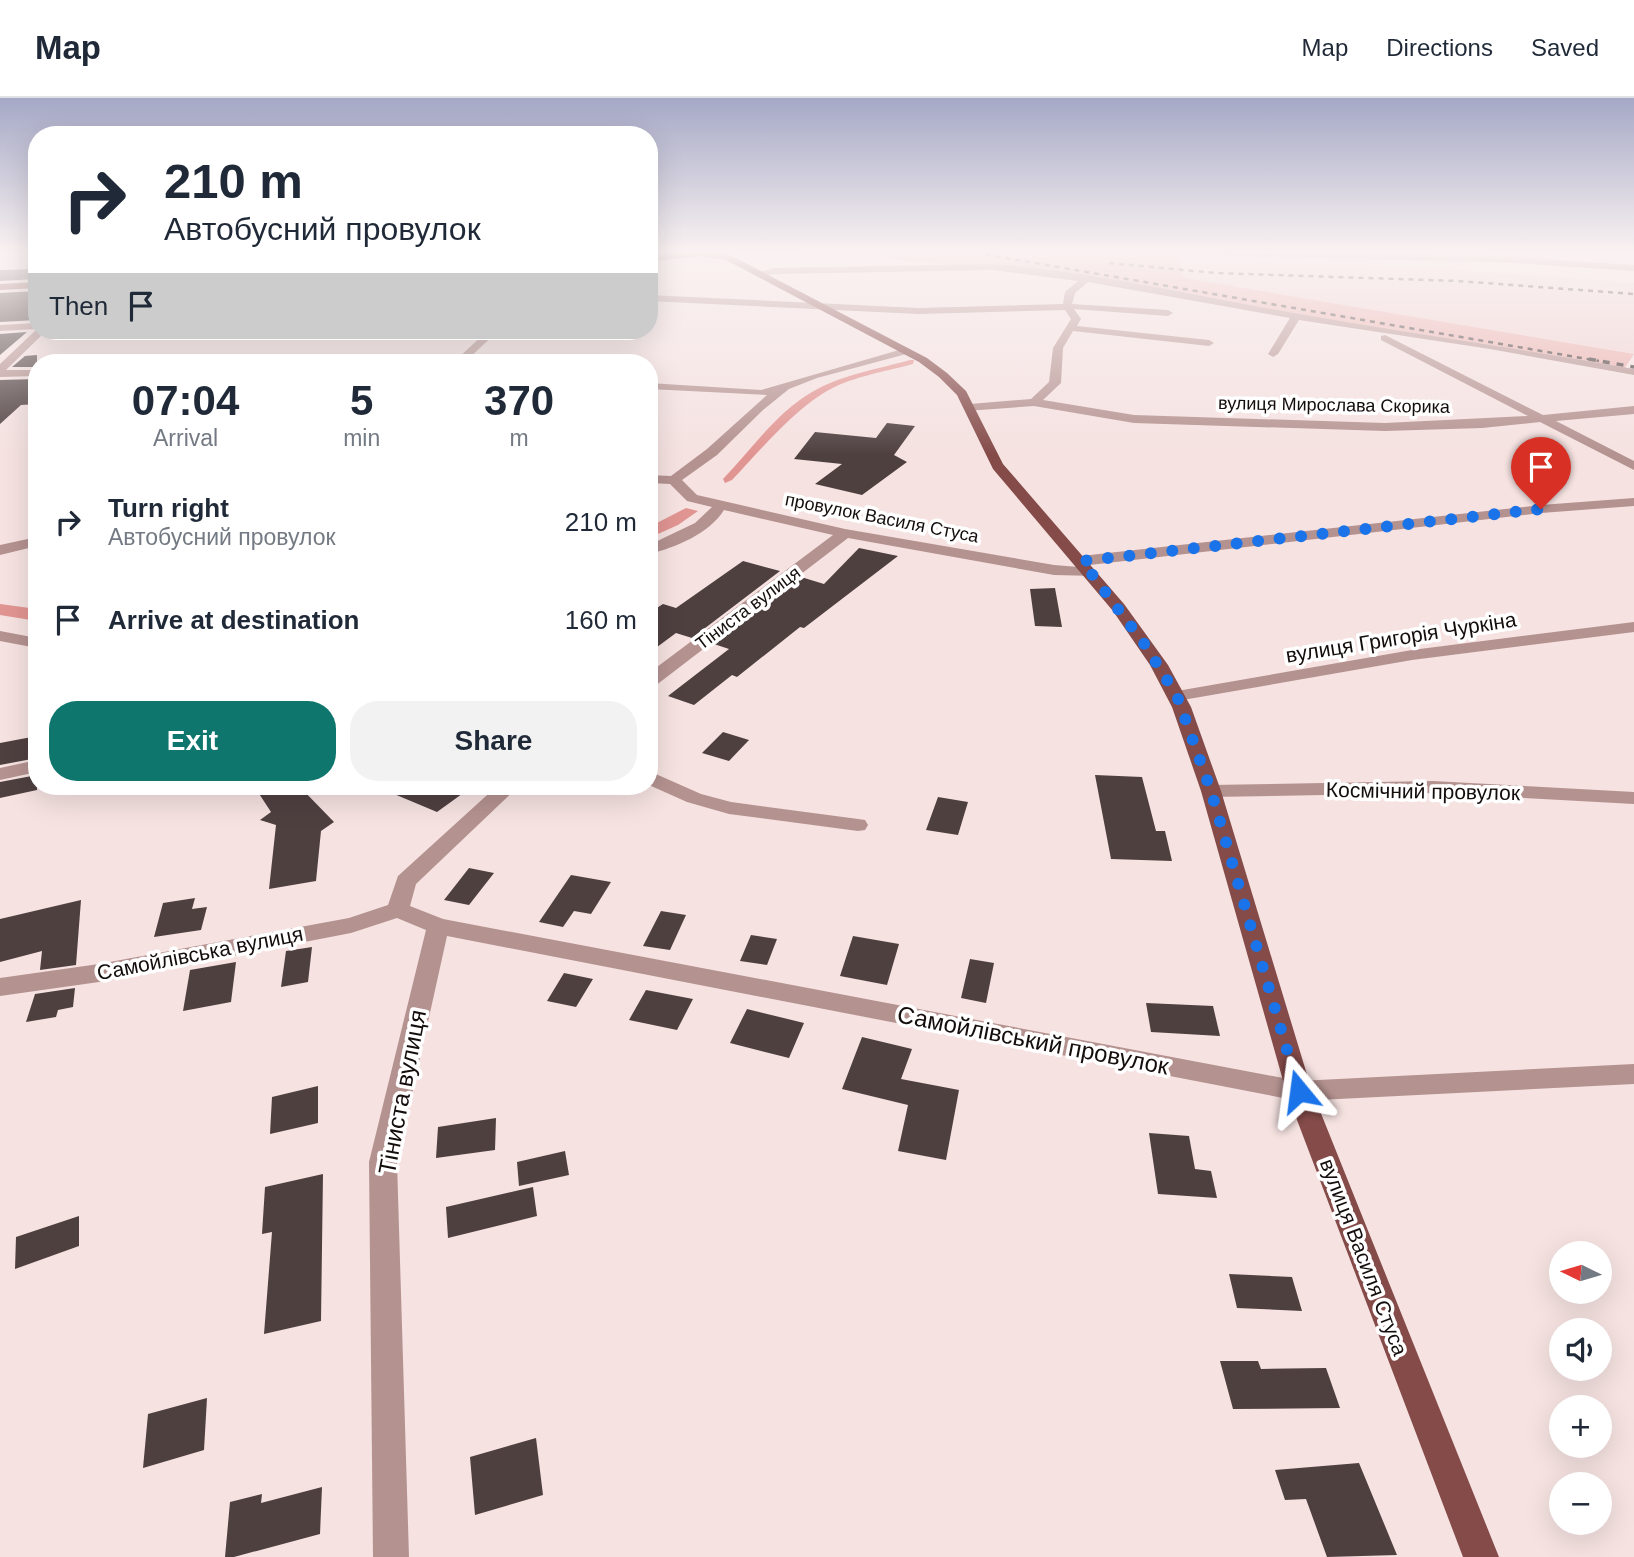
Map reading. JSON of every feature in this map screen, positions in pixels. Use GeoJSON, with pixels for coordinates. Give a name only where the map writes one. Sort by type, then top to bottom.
{"type":"FeatureCollection","features":[{"type":"Feature","properties":{"kind":"main road","name":"вулиця Василя Стуса"},"geometry":{"type":"LineString","coordinates":[[844,319],[941,372],[957,388],[970,408],[984,444],[1003,473],[1086,567],[1145,645],[1177,696],[1211,791],[1299,1091],[1481,1557]]}},
{"type":"Feature","properties":{"kind":"street"},"geometry":{"type":"LineString","coordinates":[[1034,402],[1055,383],[1058,348],[1076,319]]}},
{"type":"Feature","properties":{"kind":"street"},"geometry":{"type":"LineString","coordinates":[[1273,354],[1294,319]]}},
{"type":"Feature","properties":{"kind":"street"},"geometry":{"type":"LineString","coordinates":[[1313,319],[1490,346],[1634,372]]}},
{"type":"Feature","properties":{"kind":"street"},"geometry":{"type":"LineString","coordinates":[[0,328],[28,327]]}},
{"type":"Feature","properties":{"kind":"street"},"geometry":{"type":"LineString","coordinates":[[1070,328],[1209,344]]}},
{"type":"Feature","properties":{"kind":"street"},"geometry":{"type":"LineString","coordinates":[[1367,329],[1634,466]]}},
{"type":"Feature","properties":{"kind":"street"},"geometry":{"type":"LineString","coordinates":[[0,372],[32,340]]}},
{"type":"Feature","properties":{"kind":"street"},"geometry":{"type":"LineString","coordinates":[[468,354],[483,340]]}},
{"type":"Feature","properties":{"kind":"street"},"geometry":{"type":"LineString","coordinates":[[658,387],[761,393],[906,351]]}},
{"type":"Feature","properties":{"kind":"street"},"geometry":{"type":"LineString","coordinates":[[0,372],[28,373]]}},
{"type":"Feature","properties":{"kind":"street"},"geometry":{"type":"LineString","coordinates":[[658,479],[674,480],[712,452],[759,407],[785,387]]}},
{"type":"Feature","properties":{"kind":"street","name":"вулиця Мирослава Скорика"},"geometry":{"type":"LineString","coordinates":[[970,408],[1034,402],[1134,419],[1372,426],[1482,424],[1634,410]]}},
{"type":"Feature","properties":{"kind":"street","name":"провулок Василя Стуса"},"geometry":{"type":"LineString","coordinates":[[674,480],[692,498],[720,505],[845,533],[1055,570],[1528,511],[1634,502]]}},
{"type":"Feature","properties":{"kind":"street"},"geometry":{"type":"LineString","coordinates":[[658,546],[718,513],[720,505]]}},
{"type":"Feature","properties":{"kind":"street","name":"Тіниста вулиця"},"geometry":{"type":"LineString","coordinates":[[658,675],[845,533]]}},
{"type":"Feature","properties":{"kind":"street"},"geometry":{"type":"LineString","coordinates":[[0,550],[28,543]]}},
{"type":"Feature","properties":{"kind":"street","name":"вулиця Григорія Чуркіна"},"geometry":{"type":"LineString","coordinates":[[1177,696],[1412,655],[1634,627]]}},
{"type":"Feature","properties":{"kind":"street"},"geometry":{"type":"LineString","coordinates":[[0,636],[28,641]]}},
{"type":"Feature","properties":{"kind":"street"},"geometry":{"type":"LineString","coordinates":[[0,774],[28,768]]}},
{"type":"Feature","properties":{"kind":"street"},"geometry":{"type":"LineString","coordinates":[[658,781],[694,798],[729,808],[858,825]]}},
{"type":"Feature","properties":{"kind":"street","name":"Космічний провулок"},"geometry":{"type":"LineString","coordinates":[[1211,791],[1433,787],[1634,798]]}},
{"type":"Feature","properties":{"kind":"street"},"geometry":{"type":"LineString","coordinates":[[438,926],[398,910],[406,881],[499,795]]}},
{"type":"Feature","properties":{"kind":"street","name":"Самойлівська вулиця"},"geometry":{"type":"LineString","coordinates":[[0,986],[99,972],[351,925],[398,910]]}},
{"type":"Feature","properties":{"kind":"street","name":"Тіниста вулиця"},"geometry":{"type":"LineString","coordinates":[[391,1557],[383,1162],[438,926]]}},
{"type":"Feature","properties":{"kind":"street","name":"Самойлівський провулок"},"geometry":{"type":"LineString","coordinates":[[438,926],[1299,1091],[1634,1074]]}},
{"type":"Feature","properties":{"kind":"shaded area"},"geometry":{"type":"Polygon","coordinates":[[[1325,319],[1427,319],[1634,354],[1624,369],[1325,319]]]}},
{"type":"Feature","properties":{"kind":"shaded area"},"geometry":{"type":"Polygon","coordinates":[[[1427,319],[1634,319],[1634,354],[1427,319]]]}},
{"type":"Feature","properties":{"kind":"shaded area"},"geometry":{"type":"Polygon","coordinates":[[[914,360],[913,364],[855,379],[822,394],[786,423],[732,480],[725,483],[723,479],[765,432],[799,400],[835,381],[914,360]]]}},
{"type":"Feature","properties":{"kind":"shaded area"},"geometry":{"type":"Polygon","coordinates":[[[686,508],[698,511],[678,525],[658,534],[658,522],[686,508]]]}},
{"type":"Feature","properties":{"kind":"shaded area"},"geometry":{"type":"Polygon","coordinates":[[[0,604],[28,608],[28,620],[0,615],[0,604]]]}},
{"type":"Feature","properties":{"kind":"building"},"geometry":{"type":"Polygon","coordinates":[[[0,319],[28,319],[28,320],[0,322],[0,319]]]}},
{"type":"Feature","properties":{"kind":"building"},"geometry":{"type":"Polygon","coordinates":[[[27,332],[0,355],[0,334],[27,332]]]}},
{"type":"Feature","properties":{"kind":"building"},"geometry":{"type":"Polygon","coordinates":[[[28,356],[28,367],[12,367],[28,356]]]}},
{"type":"Feature","properties":{"kind":"building"},"geometry":{"type":"Polygon","coordinates":[[[28,379],[28,405],[21,405],[0,424],[0,380],[28,379]]]}},
{"type":"Feature","properties":{"kind":"building"},"geometry":{"type":"Polygon","coordinates":[[[887,423],[915,426],[894,455],[907,462],[862,495],[815,484],[842,464],[794,459],[815,432],[876,438],[887,423]]]}},
{"type":"Feature","properties":{"kind":"building"},"geometry":{"type":"Polygon","coordinates":[[[859,548],[898,556],[804,628],[800,627],[737,677],[732,675],[694,705],[668,696],[729,649],[714,644],[801,577],[824,584],[859,548]]]}},
{"type":"Feature","properties":{"kind":"building"},"geometry":{"type":"Polygon","coordinates":[[[743,561],[780,571],[692,638],[676,633],[658,646],[658,607],[663,604],[676,608],[743,561]]]}},
{"type":"Feature","properties":{"kind":"building"},"geometry":{"type":"Polygon","coordinates":[[[1055,588],[1062,627],[1035,626],[1030,589],[1055,588]]]}},
{"type":"Feature","properties":{"kind":"building"},"geometry":{"type":"Polygon","coordinates":[[[723,732],[749,740],[729,761],[702,753],[723,732]]]}},
{"type":"Feature","properties":{"kind":"building"},"geometry":{"type":"Polygon","coordinates":[[[28,738],[28,760],[0,765],[0,743],[28,738]]]}},
{"type":"Feature","properties":{"kind":"building"},"geometry":{"type":"Polygon","coordinates":[[[1095,775],[1142,777],[1156,831],[1165,831],[1172,861],[1111,859],[1095,775]]]}},
{"type":"Feature","properties":{"kind":"building"},"geometry":{"type":"Polygon","coordinates":[[[28,777],[28,792],[0,798],[0,782],[28,777]]]}},
{"type":"Feature","properties":{"kind":"building"},"geometry":{"type":"Polygon","coordinates":[[[260,795],[308,795],[334,822],[321,831],[316,881],[269,889],[276,825],[260,820],[271,812],[260,795]]]}},
{"type":"Feature","properties":{"kind":"building"},"geometry":{"type":"Polygon","coordinates":[[[396,795],[461,795],[437,812],[396,795]]]}},
{"type":"Feature","properties":{"kind":"building"},"geometry":{"type":"Polygon","coordinates":[[[938,797],[968,802],[958,835],[926,830],[938,797]]]}},
{"type":"Feature","properties":{"kind":"building"},"geometry":{"type":"Polygon","coordinates":[[[469,868],[494,873],[469,905],[444,900],[469,868]]]}},
{"type":"Feature","properties":{"kind":"building"},"geometry":{"type":"Polygon","coordinates":[[[571,875],[611,882],[591,914],[574,911],[563,927],[539,922],[571,875]]]}},
{"type":"Feature","properties":{"kind":"building"},"geometry":{"type":"Polygon","coordinates":[[[195,898],[192,909],[207,907],[201,930],[154,937],[163,903],[195,898]]]}},
{"type":"Feature","properties":{"kind":"building"},"geometry":{"type":"Polygon","coordinates":[[[81,900],[76,965],[40,970],[42,951],[0,962],[0,919],[81,900]]]}},
{"type":"Feature","properties":{"kind":"building"},"geometry":{"type":"Polygon","coordinates":[[[661,911],[686,915],[670,950],[643,946],[661,911]]]}},
{"type":"Feature","properties":{"kind":"building"},"geometry":{"type":"Polygon","coordinates":[[[751,935],[777,939],[767,965],[740,961],[751,935]]]}},
{"type":"Feature","properties":{"kind":"building"},"geometry":{"type":"Polygon","coordinates":[[[853,936],[899,944],[887,985],[840,976],[853,936]]]}},
{"type":"Feature","properties":{"kind":"building"},"geometry":{"type":"Polygon","coordinates":[[[312,947],[308,982],[281,987],[286,951],[312,947]]]}},
{"type":"Feature","properties":{"kind":"building"},"geometry":{"type":"Polygon","coordinates":[[[970,959],[994,963],[986,1003],[961,998],[970,959]]]}},
{"type":"Feature","properties":{"kind":"building"},"geometry":{"type":"Polygon","coordinates":[[[236,962],[231,1002],[183,1011],[190,970],[236,962]]]}},
{"type":"Feature","properties":{"kind":"building"},"geometry":{"type":"Polygon","coordinates":[[[564,973],[593,979],[576,1007],[547,1001],[564,973]]]}},
{"type":"Feature","properties":{"kind":"building"},"geometry":{"type":"Polygon","coordinates":[[[75,988],[73,1007],[58,1010],[56,1017],[26,1022],[35,994],[75,988]]]}},
{"type":"Feature","properties":{"kind":"building"},"geometry":{"type":"Polygon","coordinates":[[[646,990],[693,999],[677,1030],[629,1020],[646,990]]]}},
{"type":"Feature","properties":{"kind":"building"},"geometry":{"type":"Polygon","coordinates":[[[1146,1003],[1213,1006],[1220,1036],[1151,1032],[1146,1003]]]}},
{"type":"Feature","properties":{"kind":"building"},"geometry":{"type":"Polygon","coordinates":[[[747,1009],[804,1023],[789,1058],[730,1043],[747,1009]]]}},
{"type":"Feature","properties":{"kind":"building"},"geometry":{"type":"Polygon","coordinates":[[[862,1037],[912,1049],[901,1079],[959,1090],[946,1160],[898,1151],[908,1105],[842,1089],[862,1037]]]}},
{"type":"Feature","properties":{"kind":"building"},"geometry":{"type":"Polygon","coordinates":[[[318,1086],[318,1123],[270,1134],[272,1097],[318,1086]]]}},
{"type":"Feature","properties":{"kind":"building"},"geometry":{"type":"Polygon","coordinates":[[[496,1118],[495,1150],[436,1158],[438,1127],[496,1118]]]}},
{"type":"Feature","properties":{"kind":"building"},"geometry":{"type":"Polygon","coordinates":[[[1149,1133],[1189,1136],[1195,1169],[1211,1171],[1217,1198],[1158,1194],[1149,1133]]]}},
{"type":"Feature","properties":{"kind":"building"},"geometry":{"type":"Polygon","coordinates":[[[565,1151],[569,1175],[519,1186],[517,1162],[565,1151]]]}},
{"type":"Feature","properties":{"kind":"building"},"geometry":{"type":"Polygon","coordinates":[[[323,1174],[321,1321],[264,1334],[272,1232],[262,1234],[265,1187],[323,1174]]]}},
{"type":"Feature","properties":{"kind":"building"},"geometry":{"type":"Polygon","coordinates":[[[533,1187],[537,1216],[448,1238],[446,1207],[533,1187]]]}},
{"type":"Feature","properties":{"kind":"building"},"geometry":{"type":"Polygon","coordinates":[[[79,1216],[79,1246],[15,1269],[16,1237],[79,1216]]]}},
{"type":"Feature","properties":{"kind":"building"},"geometry":{"type":"Polygon","coordinates":[[[1229,1274],[1292,1277],[1302,1311],[1237,1308],[1229,1274]]]}},
{"type":"Feature","properties":{"kind":"building"},"geometry":{"type":"Polygon","coordinates":[[[1220,1361],[1258,1361],[1261,1369],[1326,1368],[1340,1408],[1233,1409],[1220,1361]]]}},
{"type":"Feature","properties":{"kind":"building"},"geometry":{"type":"Polygon","coordinates":[[[207,1398],[204,1450],[143,1468],[148,1414],[207,1398]]]}},
{"type":"Feature","properties":{"kind":"building"},"geometry":{"type":"Polygon","coordinates":[[[536,1438],[543,1495],[475,1515],[470,1457],[536,1438]]]}},
{"type":"Feature","properties":{"kind":"building"},"geometry":{"type":"Polygon","coordinates":[[[1359,1463],[1397,1555],[1327,1557],[1306,1499],[1285,1500],[1275,1470],[1359,1463]]]}},
{"type":"Feature","properties":{"kind":"building"},"geometry":{"type":"Polygon","coordinates":[[[322,1487],[320,1534],[234,1557],[225,1557],[230,1502],[262,1494],[261,1503],[322,1487]]]}},
{"type":"Feature","properties":{"kind":"railway"},"geometry":{"type":"LineString","coordinates":[[1358,319],[1599,361]]}},
{"type":"Feature","properties":{"kind":"railway"},"geometry":{"type":"LineString","coordinates":[[1589,359],[1634,367]]}},
{"type":"Feature","properties":{"kind":"route"},"geometry":{"type":"LineString","coordinates":[[1299,1091],[1211,791],[1177,696],[1145,645],[1082,561],[1541,509]]}}]}
